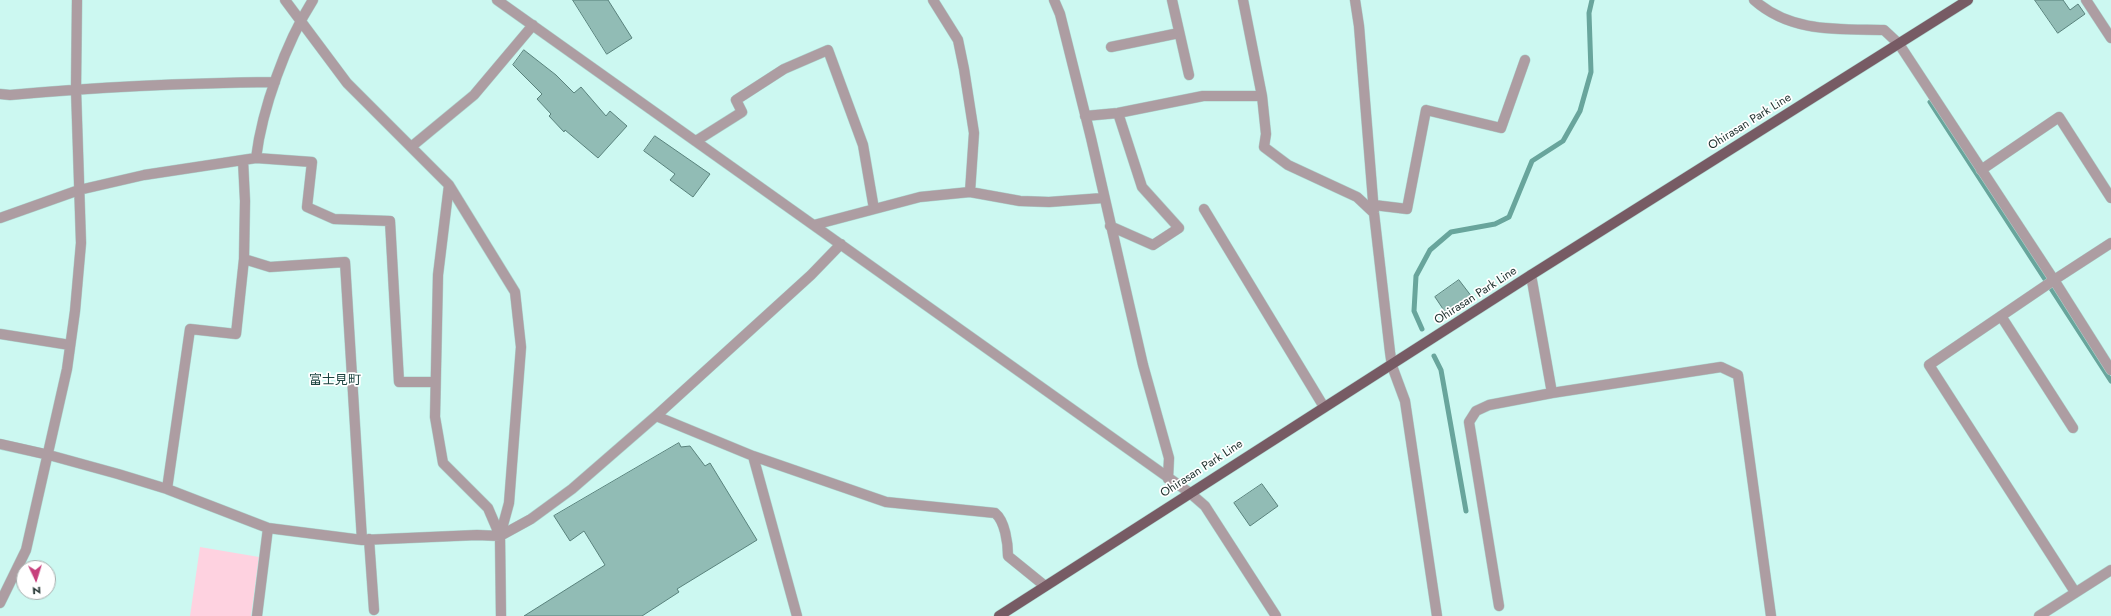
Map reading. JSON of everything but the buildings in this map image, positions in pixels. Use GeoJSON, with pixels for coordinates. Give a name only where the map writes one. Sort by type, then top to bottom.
{"type":"FeatureCollection","features":[{"type":"Feature","properties":{"kind":"main road","name":"Ohirasan Park Line"},"geometry":{"type":"LineString","coordinates":[[999,616],[1324,407],[1392,366],[1531,275],[1968,0]]}},
{"type":"Feature","properties":{"kind":"street"},"geometry":{"type":"LineString","coordinates":[[0,603],[26,550],[48,455],[70,345],[81,243],[76,89],[77,0]]}},
{"type":"Feature","properties":{"kind":"street"},"geometry":{"type":"LineString","coordinates":[[285,0],[347,83],[449,185],[515,292],[521,347],[508,503],[500,536],[501,616]]}},
{"type":"Feature","properties":{"kind":"street"},"geometry":{"type":"LineString","coordinates":[[256,158],[258,138],[275,82],[300,20],[313,0]]}},
{"type":"Feature","properties":{"kind":"street"},"geometry":{"type":"LineString","coordinates":[[497,0],[841,244],[1168,479],[1190,493],[1205,506],[1276,616]]}},
{"type":"Feature","properties":{"kind":"street"},"geometry":{"type":"LineString","coordinates":[[933,0],[958,40],[964,69],[974,133],[970,192]]}},
{"type":"Feature","properties":{"kind":"street"},"geometry":{"type":"LineString","coordinates":[[1054,0],[1060,14],[1085,116],[1143,365],[1169,458],[1168,479]]}},
{"type":"Feature","properties":{"kind":"street"},"geometry":{"type":"LineString","coordinates":[[1172,0],[1189,75]]}},
{"type":"Feature","properties":{"kind":"street"},"geometry":{"type":"LineString","coordinates":[[1243,0],[1262,96],[1266,134],[1264,147],[1288,165],[1357,197],[1374,209],[1407,209],[1426,110],[1501,128],[1525,60]]}},
{"type":"Feature","properties":{"kind":"street"},"geometry":{"type":"LineString","coordinates":[[1355,0],[1359,26],[1374,209],[1392,366],[1404,401],[1437,616]]}},
{"type":"Feature","properties":{"kind":"street"},"geometry":{"type":"LineString","coordinates":[[2086,0],[2111,38]]}},
{"type":"Feature","properties":{"kind":"street"},"geometry":{"type":"LineString","coordinates":[[1756,1],[1791,22],[1824,28],[1884,30],[1899,44],[2054,280],[2111,370]]}},
{"type":"Feature","properties":{"kind":"street"},"geometry":{"type":"LineString","coordinates":[[411,147],[474,95],[533,25]]}},
{"type":"Feature","properties":{"kind":"street"},"geometry":{"type":"LineString","coordinates":[[1111,47],[1179,33]]}},
{"type":"Feature","properties":{"kind":"street"},"geometry":{"type":"LineString","coordinates":[[696,141],[742,112],[736,100],[784,69],[828,50],[863,145],[874,209]]}},
{"type":"Feature","properties":{"kind":"street"},"geometry":{"type":"LineString","coordinates":[[0,94],[10,95],[76,89],[275,82]]}},
{"type":"Feature","properties":{"kind":"street"},"geometry":{"type":"LineString","coordinates":[[1085,116],[1118,113],[1203,96],[1262,96]]}},
{"type":"Feature","properties":{"kind":"street"},"geometry":{"type":"LineString","coordinates":[[1110,226],[1152,245],[1179,228],[1142,187],[1118,113]]}},
{"type":"Feature","properties":{"kind":"street"},"geometry":{"type":"LineString","coordinates":[[1981,170],[2059,117],[2111,198]]}},
{"type":"Feature","properties":{"kind":"street"},"geometry":{"type":"LineString","coordinates":[[0,218],[79,190],[144,175],[256,158],[312,162],[307,207],[334,219],[390,221],[399,382],[435,382]]}},
{"type":"Feature","properties":{"kind":"street"},"geometry":{"type":"LineString","coordinates":[[167,489],[190,329],[236,334],[244,260],[245,201],[243,160]]}},
{"type":"Feature","properties":{"kind":"street"},"geometry":{"type":"LineString","coordinates":[[449,185],[438,275],[435,417],[443,463],[488,508],[500,536]]}},
{"type":"Feature","properties":{"kind":"street"},"geometry":{"type":"LineString","coordinates":[[814,225],[920,197],[970,192],[1027,201],[1049,202],[1103,198]]}},
{"type":"Feature","properties":{"kind":"street"},"geometry":{"type":"LineString","coordinates":[[1204,209],[1324,407]]}},
{"type":"Feature","properties":{"kind":"street"},"geometry":{"type":"LineString","coordinates":[[2075,592],[1929,365],[2111,243]]}},
{"type":"Feature","properties":{"kind":"street"},"geometry":{"type":"LineString","coordinates":[[0,444],[48,455],[167,489],[268,528],[366,540],[477,535],[500,536],[531,519],[572,489],[656,416],[811,275],[841,244]]}},
{"type":"Feature","properties":{"kind":"street"},"geometry":{"type":"LineString","coordinates":[[244,260],[270,267],[345,262],[366,540],[374,610]]}},
{"type":"Feature","properties":{"kind":"street"},"geometry":{"type":"LineString","coordinates":[[1531,275],[1552,393]]}},
{"type":"Feature","properties":{"kind":"street"},"geometry":{"type":"LineString","coordinates":[[2001,316],[2073,428]]}},
{"type":"Feature","properties":{"kind":"street"},"geometry":{"type":"LineString","coordinates":[[0,334],[70,345]]}},
{"type":"Feature","properties":{"kind":"street"},"geometry":{"type":"LineString","coordinates":[[1500,606],[1469,422],[1476,411],[1489,406],[1552,393],[1720,367],[1738,375],[1771,616]]}},
{"type":"Feature","properties":{"kind":"street"},"geometry":{"type":"LineString","coordinates":[[656,416],[753,456],[886,502],[995,513],[1000,517],[1008,546],[1008,556],[1045,586]]}},
{"type":"Feature","properties":{"kind":"street"},"geometry":{"type":"LineString","coordinates":[[753,456],[797,616]]}},
{"type":"Feature","properties":{"kind":"street"},"geometry":{"type":"LineString","coordinates":[[257,616],[268,528]]}},
{"type":"Feature","properties":{"kind":"street"},"geometry":{"type":"LineString","coordinates":[[2039,616],[2111,570]]}},
{"type":"Feature","properties":{"kind":"shaded area"},"geometry":{"type":"Polygon","coordinates":[[[200,547],[259,557],[251,616],[190,616],[200,547]]]}},
{"type":"Feature","properties":{"kind":"waterway"},"geometry":{"type":"LineString","coordinates":[[1422,329],[1414,311],[1416,276],[1430,250],[1451,232],[1495,224],[1509,217],[1532,161],[1563,141],[1580,111],[1591,72],[1589,13],[1592,0]]}},
{"type":"Feature","properties":{"kind":"waterway"},"geometry":{"type":"LineString","coordinates":[[1930,102],[2111,381]]}},
{"type":"Feature","properties":{"kind":"waterway"},"geometry":{"type":"LineString","coordinates":[[1434,356],[1441,370],[1466,511]]}},
{"type":"Feature","properties":{"kind":"district","name":"富士見町"},"geometry":{"type":"Point","coordinates":[335,381]}}]}
